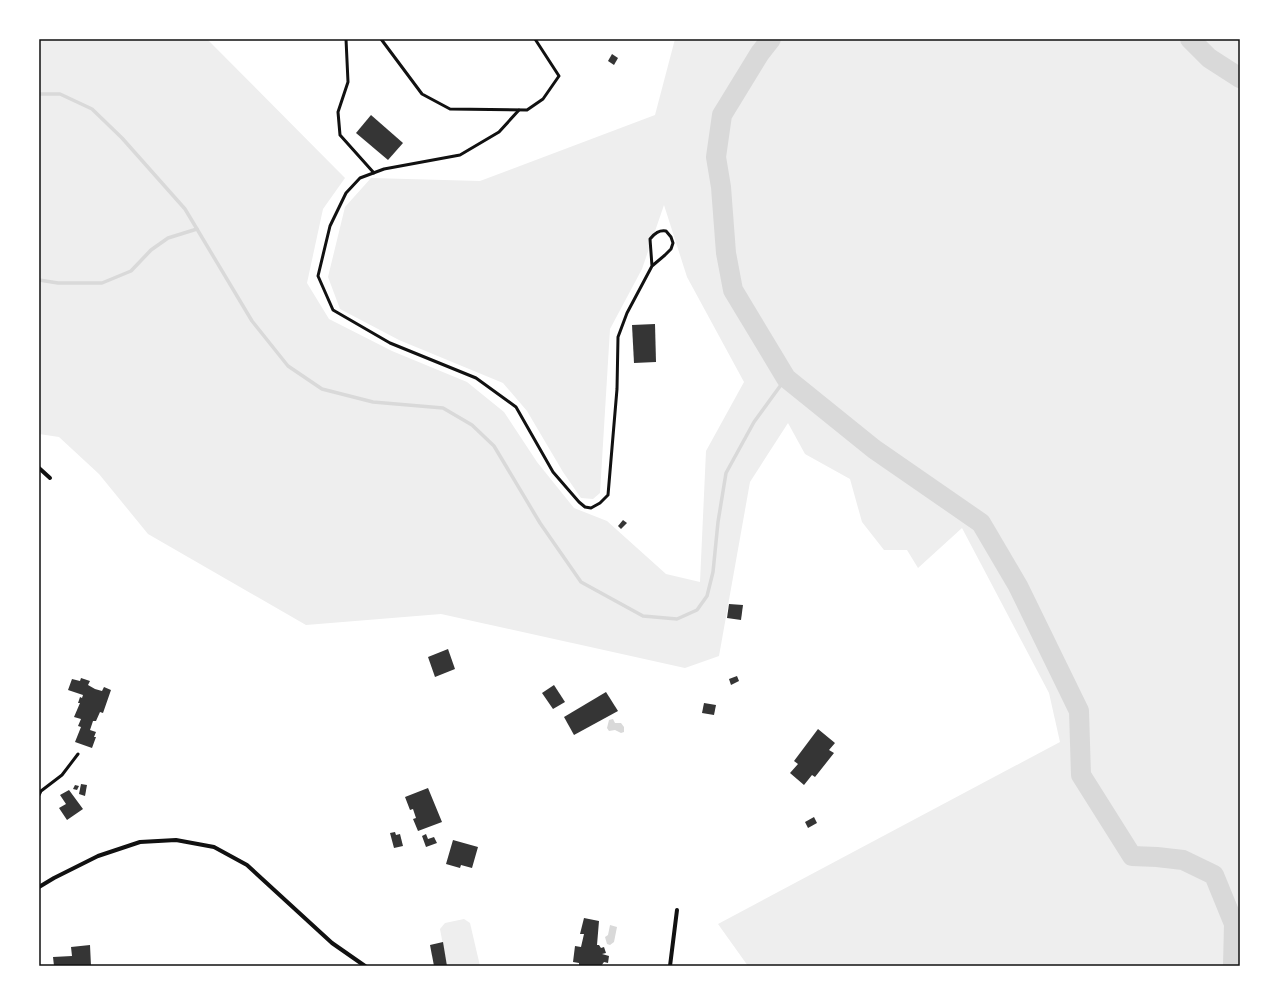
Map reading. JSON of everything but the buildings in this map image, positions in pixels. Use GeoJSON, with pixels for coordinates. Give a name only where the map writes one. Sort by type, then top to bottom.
{"type":"FeatureCollection","features":[{"type":"Feature","properties":{"kind":"street"},"geometry":{"type":"LineString","coordinates":[[39,468],[50,478]]}},
{"type":"Feature","properties":{"kind":"street"},"geometry":{"type":"LineString","coordinates":[[39,887],[98,856],[140,842],[176,840],[214,847],[247,865],[332,943],[365,966]]}},
{"type":"Feature","properties":{"kind":"street"},"geometry":{"type":"LineString","coordinates":[[670,966],[677,910]]}},
{"type":"Feature","properties":{"kind":"lane"},"geometry":{"type":"LineString","coordinates":[[346,39],[348,82],[338,112],[340,134],[374,173]]}},
{"type":"Feature","properties":{"kind":"lane"},"geometry":{"type":"LineString","coordinates":[[381,39],[422,94],[450,108],[519,110],[527,110],[543,99],[559,76],[535,39]]}},
{"type":"Feature","properties":{"kind":"lane"},"geometry":{"type":"LineString","coordinates":[[519,110],[499,132],[460,155],[384,169],[360,178],[346,194],[330,226],[318,276],[333,310],[390,343],[476,378],[516,407],[553,472],[578,502],[591,508],[600,503],[608,495],[617,389],[618,337],[627,313],[652,266],[671,249],[673,243],[671,237],[666,231],[661,230],[650,238],[652,266]]}},
{"type":"Feature","properties":{"kind":"lane"},"geometry":{"type":"LineString","coordinates":[[39,795],[41,791],[62,775],[78,754]]}},
{"type":"Feature","properties":{"kind":"shaded area"},"geometry":{"type":"Polygon","coordinates":[[[39,39],[207,39],[345,178],[323,209],[307,283],[329,319],[392,351],[467,382],[504,412],[537,462],[574,508],[607,521],[666,574],[700,582],[706,451],[744,382],[687,277],[664,205],[642,269],[610,329],[600,493],[593,499],[581,498],[563,472],[527,411],[503,383],[399,340],[340,309],[328,277],[345,207],[371,178],[480,181],[655,115],[675,39],[1240,39],[1240,966],[748,966],[718,924],[1060,742],[1049,693],[962,528],[918,568],[907,550],[884,550],[862,522],[850,479],[805,454],[788,423],[750,482],[719,656],[685,668],[441,614],[306,625],[148,534],[99,474],[59,437],[39,434],[39,39]]]}},
{"type":"Feature","properties":{"kind":"shaded area"},"geometry":{"type":"Polygon","coordinates":[[[613,719],[615,723],[621,723],[624,727],[624,732],[621,733],[615,730],[609,731],[607,728],[609,720],[613,719]]]}},
{"type":"Feature","properties":{"kind":"shaded area"},"geometry":{"type":"Polygon","coordinates":[[[464,919],[470,923],[480,966],[447,966],[440,929],[445,923],[464,919]]]}},
{"type":"Feature","properties":{"kind":"shaded area"},"geometry":{"type":"Polygon","coordinates":[[[610,925],[617,927],[614,942],[610,945],[607,944],[605,937],[608,935],[610,925]]]}},
{"type":"Feature","properties":{"kind":"waterway"},"geometry":{"type":"LineString","coordinates":[[771,39],[760,53],[722,115],[716,157],[721,187],[726,253],[733,290],[786,378],[874,449],[981,523],[1018,586],[1079,711],[1081,775],[1132,856],[1183,860],[1214,875],[1234,924],[1233,966]]}},
{"type":"Feature","properties":{"kind":"waterway"},"geometry":{"type":"LineString","coordinates":[[1190,39],[1209,58],[1240,78]]}},
{"type":"Feature","properties":{"kind":"waterway"},"geometry":{"type":"LineString","coordinates":[[39,94],[60,94],[92,109],[122,138],[185,209],[252,321],[288,366],[322,389],[373,402],[443,408],[472,425],[494,446],[540,523],[581,582],[643,616],[677,619],[697,610],[707,596],[713,572],[718,522],[726,473],[754,422],[786,378]]}},
{"type":"Feature","properties":{"kind":"waterway"},"geometry":{"type":"LineString","coordinates":[[39,280],[58,283],[102,283],[131,271],[151,250],[168,238],[197,229]]}}]}
